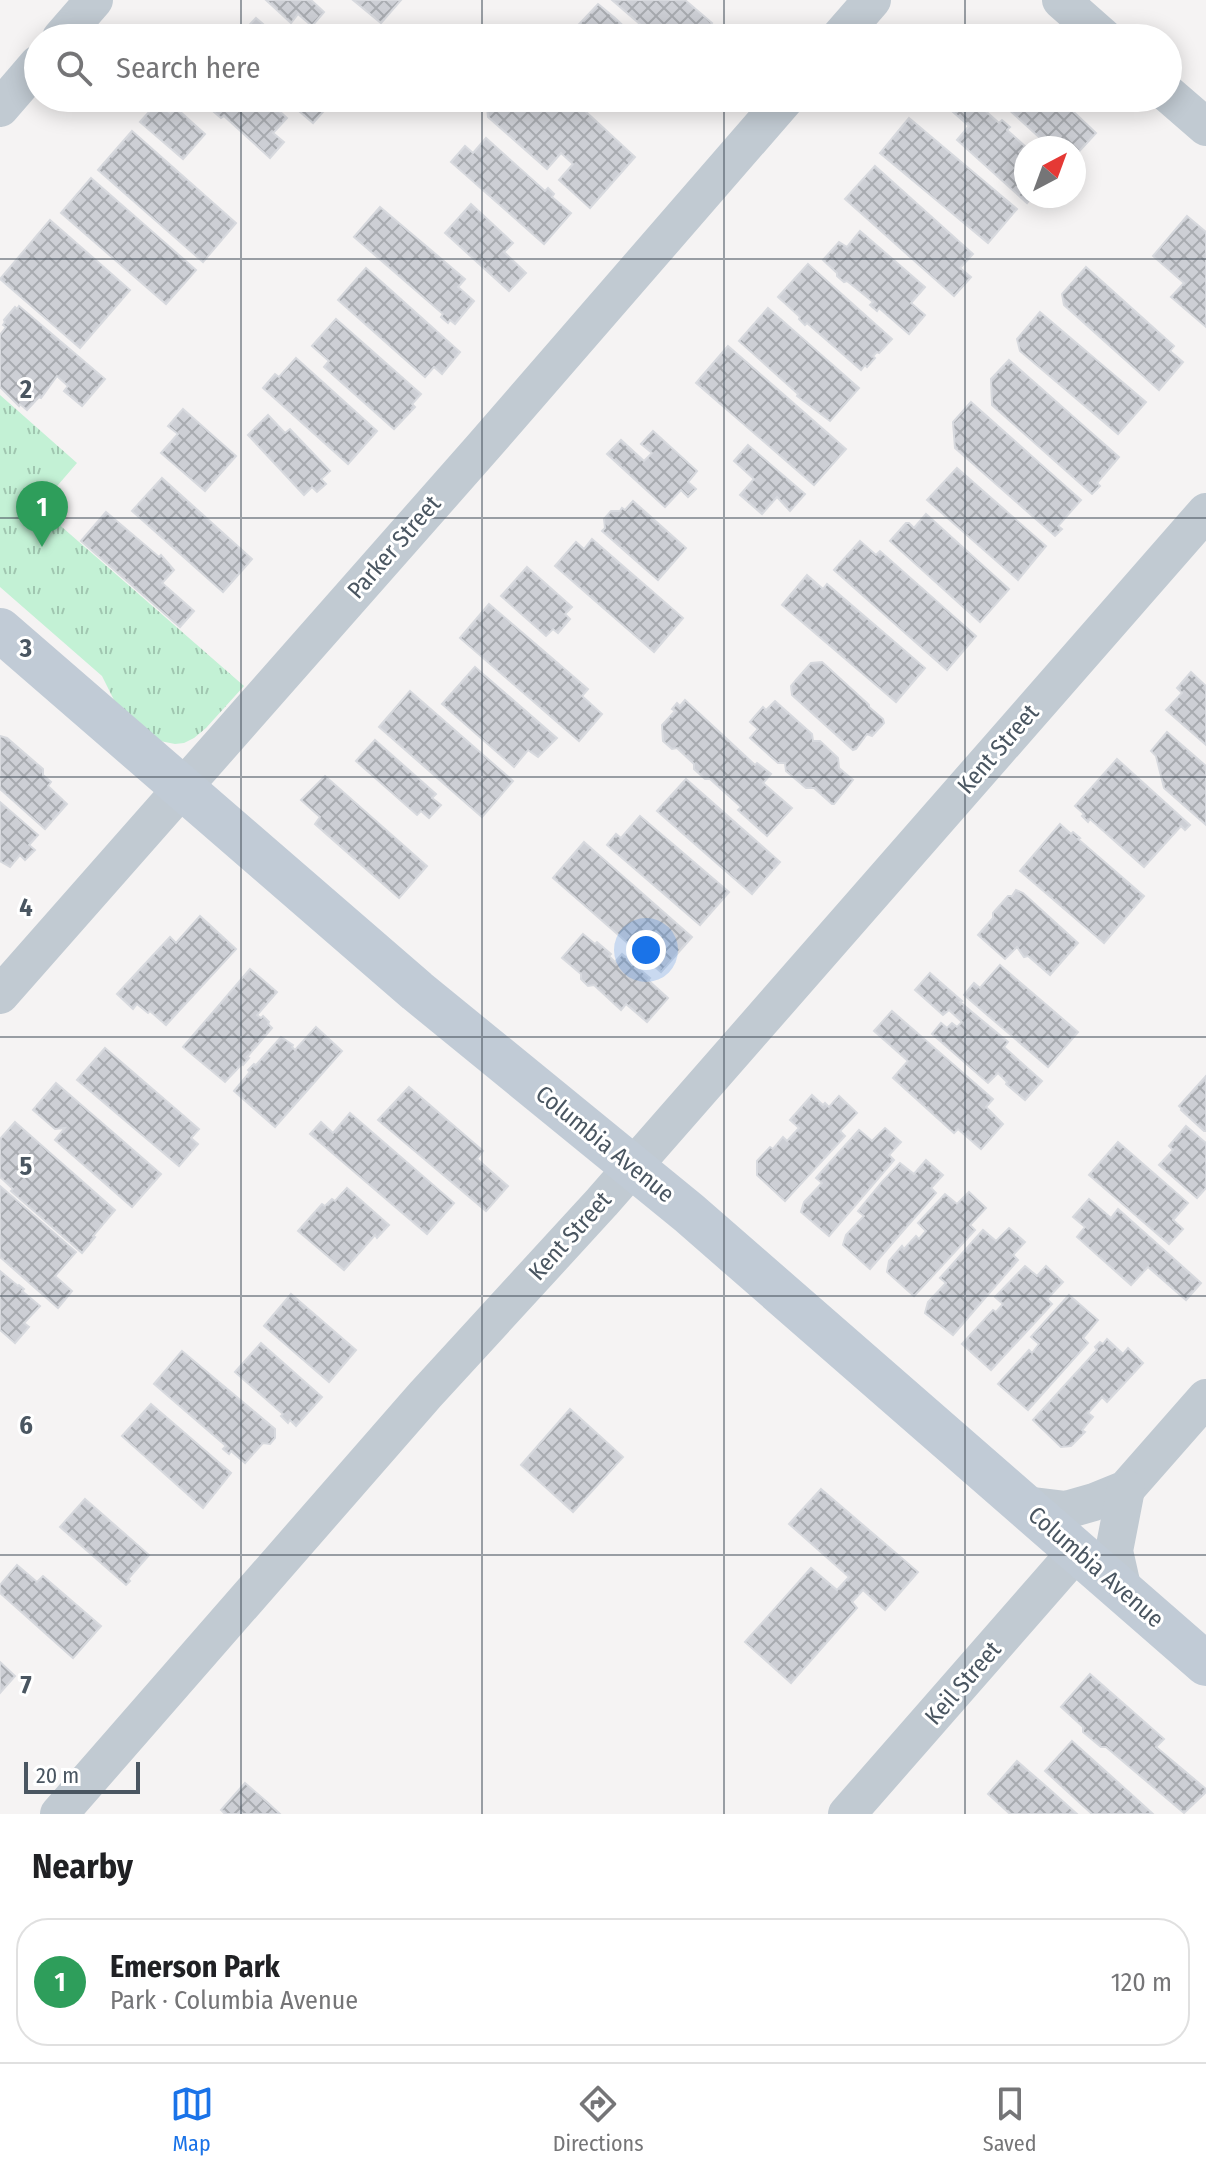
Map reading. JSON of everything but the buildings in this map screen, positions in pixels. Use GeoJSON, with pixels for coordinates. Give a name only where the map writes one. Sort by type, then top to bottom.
{"type":"FeatureCollection","features":[{"type":"Feature","properties":{"kind":"street"},"geometry":{"type":"LineString","coordinates":[[73,24],[94,0]]}},
{"type":"Feature","properties":{"kind":"street"},"geometry":{"type":"LineString","coordinates":[[851,24],[872,0]]}},
{"type":"Feature","properties":{"kind":"street"},"geometry":{"type":"LineString","coordinates":[[1061,0],[1088,24]]}},
{"type":"Feature","properties":{"kind":"street"},"geometry":{"type":"LineString","coordinates":[[0,108],[24,80]]}},
{"type":"Feature","properties":{"kind":"street"},"geometry":{"type":"LineString","coordinates":[[1182,106],[1206,127]]}},
{"type":"Feature","properties":{"kind":"street","name":"Parker Street"},"geometry":{"type":"LineString","coordinates":[[0,995],[774,112]]}},
{"type":"Feature","properties":{"kind":"street","name":"Kent Street"},"geometry":{"type":"LineString","coordinates":[[59,1814],[1206,512]]}},
{"type":"Feature","properties":{"kind":"street","name":"Columbia Avenue"},"geometry":{"type":"LineString","coordinates":[[0,630],[417,991],[633,1166],[1206,1664]]}},
{"type":"Feature","properties":{"kind":"street"},"geometry":{"type":"LineString","coordinates":[[1025,1505],[1066,1510],[1126,1489],[1206,1398]]}},
{"type":"Feature","properties":{"kind":"street"},"geometry":{"type":"LineString","coordinates":[[1123,1591],[1114,1551],[1126,1489]]}},
{"type":"Feature","properties":{"kind":"street","name":"Keil Street"},"geometry":{"type":"LineString","coordinates":[[847,1814],[1078,1550]]}},
{"type":"Feature","properties":{"kind":"green space"},"geometry":{"type":"Polygon","coordinates":[[[0,395],[77,463],[39,507],[244,686],[194,738],[175,744],[160,741],[116,704],[102,676],[0,587],[0,395]]]}},
{"type":"Feature","properties":{"kind":"place","name":"Emerson Park"},"geometry":{"type":"Point","coordinates":[42,547]}}]}
